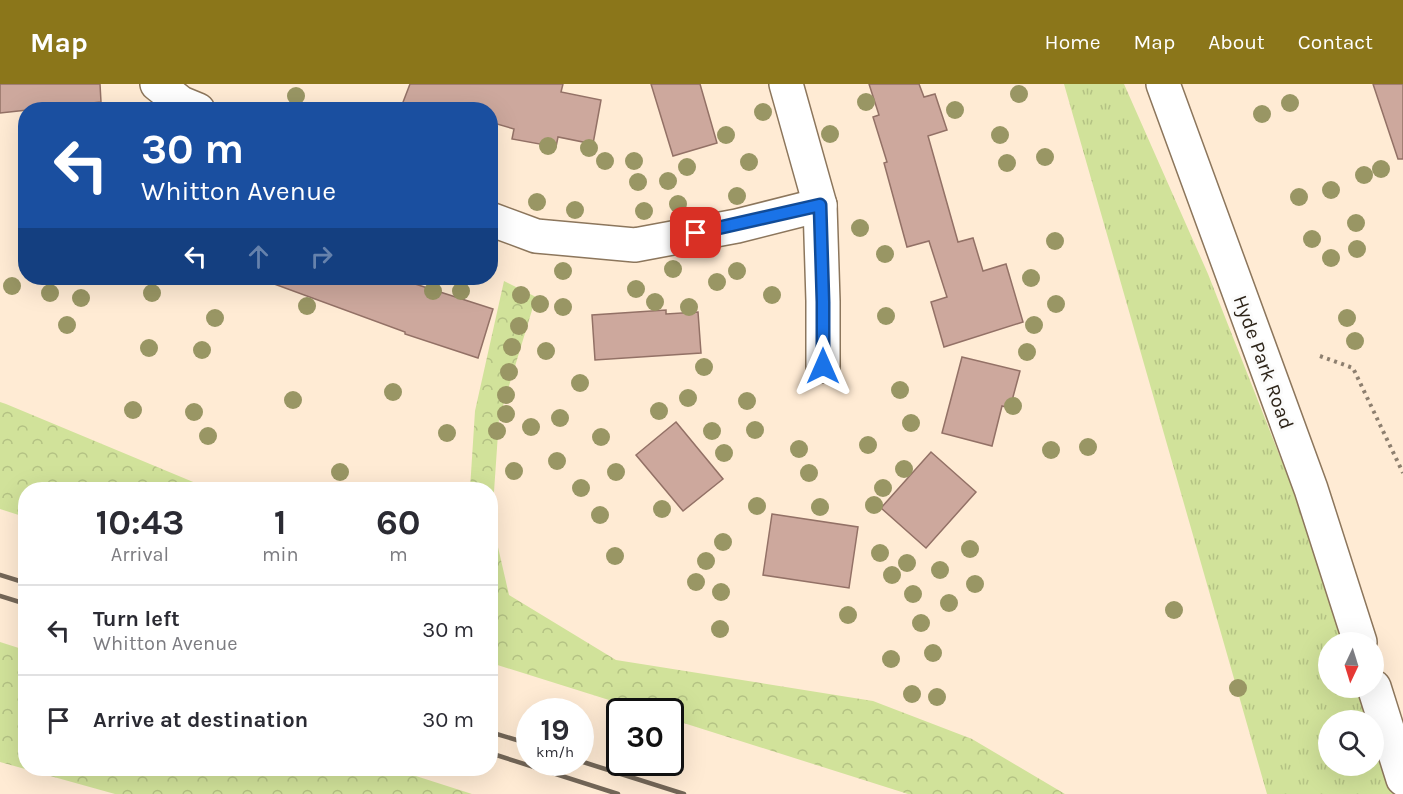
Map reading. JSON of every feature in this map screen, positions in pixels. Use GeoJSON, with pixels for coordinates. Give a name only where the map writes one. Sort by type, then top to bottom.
{"type":"FeatureCollection","features":[{"type":"Feature","properties":{"kind":"main road"},"geometry":{"type":"LineString","coordinates":[[157,84],[180,102]]}},
{"type":"Feature","properties":{"kind":"main road"},"geometry":{"type":"LineString","coordinates":[[786,84],[820,205],[823,366]]}},
{"type":"Feature","properties":{"kind":"main road","name":"Hyde Park Road"},"geometry":{"type":"LineString","coordinates":[[1163,84],[1311,489],[1356,632]]}},
{"type":"Feature","properties":{"kind":"main road"},"geometry":{"type":"LineString","coordinates":[[498,222],[536,236],[635,245],[736,226],[820,205]]}},
{"type":"Feature","properties":{"kind":"main road"},"geometry":{"type":"LineString","coordinates":[[1377,698],[1403,779]]}},
{"type":"Feature","properties":{"kind":"path"},"geometry":{"type":"LineString","coordinates":[[1320,356],[1353,368],[1403,473]]}},
{"type":"Feature","properties":{"kind":"green space"},"geometry":{"type":"Polygon","coordinates":[[[1064,84],[1124,84],[1208,274],[1331,586],[1345,632],[1318,632],[1318,698],[1364,698],[1368,710],[1318,710],[1318,776],[1384,776],[1384,761],[1394,794],[1267,794],[1064,84]]]}},
{"type":"Feature","properties":{"kind":"green space"},"geometry":{"type":"Polygon","coordinates":[[[504,281],[536,297],[499,419],[495,482],[470,482],[475,411],[504,281]]]}},
{"type":"Feature","properties":{"kind":"green space"},"geometry":{"type":"Polygon","coordinates":[[[0,402],[193,482],[18,482],[18,515],[0,509],[0,402]]]}},
{"type":"Feature","properties":{"kind":"green space"},"geometry":{"type":"Polygon","coordinates":[[[498,547],[509,595],[616,660],[873,701],[972,739],[1065,794],[908,794],[684,723],[684,698],[606,699],[498,665],[498,547]]]}},
{"type":"Feature","properties":{"kind":"green space"},"geometry":{"type":"Polygon","coordinates":[[[0,642],[18,648],[18,767],[0,762],[0,642]]]}},
{"type":"Feature","properties":{"kind":"green space"},"geometry":{"type":"Polygon","coordinates":[[[50,776],[416,776],[472,794],[115,794],[50,776]]]}},
{"type":"Feature","properties":{"kind":"building"},"geometry":{"type":"Polygon","coordinates":[[[0,84],[100,84],[101,102],[18,102],[18,111],[0,113],[0,84]]]}},
{"type":"Feature","properties":{"kind":"building"},"geometry":{"type":"Polygon","coordinates":[[[410,84],[563,84],[561,92],[601,100],[593,144],[558,137],[556,147],[512,139],[514,129],[498,124],[498,102],[403,102],[410,84]]]}},
{"type":"Feature","properties":{"kind":"building"},"geometry":{"type":"Polygon","coordinates":[[[651,84],[700,84],[717,143],[673,156],[651,84]]]}},
{"type":"Feature","properties":{"kind":"building"},"geometry":{"type":"Polygon","coordinates":[[[869,84],[919,84],[924,97],[935,94],[947,130],[928,136],[958,242],[973,238],[983,271],[1006,264],[1023,322],[944,347],[931,302],[947,297],[929,241],[907,247],[884,163],[887,162],[873,117],[879,115],[869,84]]]}},
{"type":"Feature","properties":{"kind":"building"},"geometry":{"type":"Polygon","coordinates":[[[1373,84],[1403,84],[1403,159],[1398,159],[1373,84]]]}},
{"type":"Feature","properties":{"kind":"building"},"geometry":{"type":"Polygon","coordinates":[[[277,285],[418,285],[493,309],[478,358],[405,334],[405,332],[277,285]]]}},
{"type":"Feature","properties":{"kind":"building"},"geometry":{"type":"Polygon","coordinates":[[[666,310],[666,314],[698,312],[701,353],[595,360],[592,315],[666,310]]]}},
{"type":"Feature","properties":{"kind":"building"},"geometry":{"type":"Polygon","coordinates":[[[962,357],[1020,371],[1010,408],[1002,406],[992,446],[942,433],[962,357]]]}},
{"type":"Feature","properties":{"kind":"building"},"geometry":{"type":"Polygon","coordinates":[[[676,422],[723,479],[683,511],[636,455],[676,422]]]}},
{"type":"Feature","properties":{"kind":"building"},"geometry":{"type":"Polygon","coordinates":[[[931,452],[976,492],[926,548],[881,508],[931,452]]]}},
{"type":"Feature","properties":{"kind":"building"},"geometry":{"type":"Polygon","coordinates":[[[772,514],[858,527],[849,588],[763,575],[772,514]]]}},
{"type":"Feature","properties":{"kind":"railway"},"geometry":{"type":"LineString","coordinates":[[0,575],[18,581]]}},
{"type":"Feature","properties":{"kind":"railway"},"geometry":{"type":"LineString","coordinates":[[0,596],[18,602]]}},
{"type":"Feature","properties":{"kind":"railway"},"geometry":{"type":"LineString","coordinates":[[498,734],[516,740]]}},
{"type":"Feature","properties":{"kind":"railway"},"geometry":{"type":"LineString","coordinates":[[498,756],[618,794]]}},
{"type":"Feature","properties":{"kind":"railway"},"geometry":{"type":"LineString","coordinates":[[594,765],[684,794]]}},
{"type":"Feature","properties":{"kind":"route"},"geometry":{"type":"LineString","coordinates":[[696,233],[736,226],[820,205],[823,366]]}}]}
